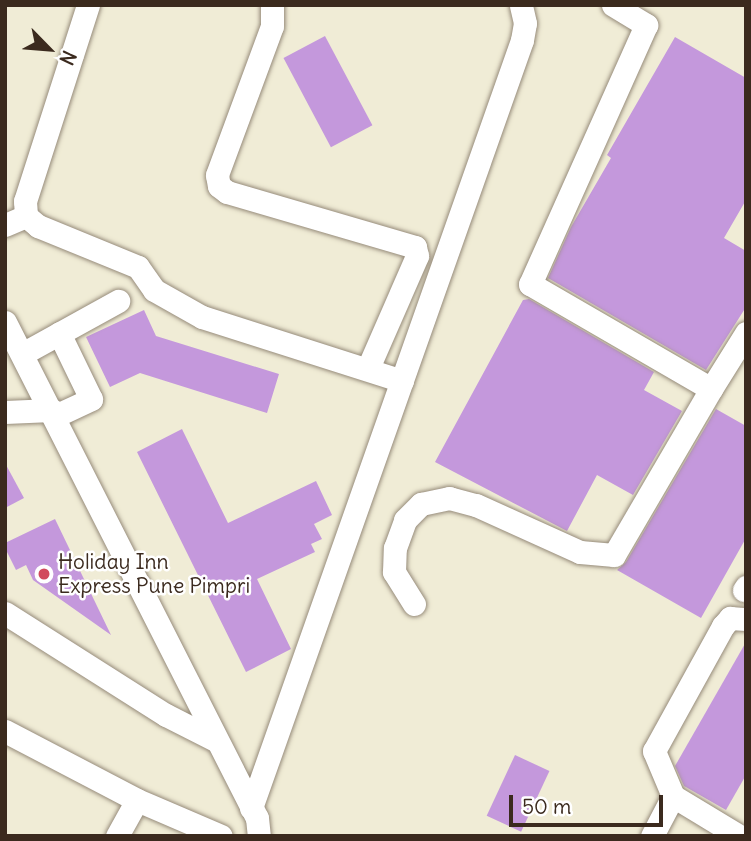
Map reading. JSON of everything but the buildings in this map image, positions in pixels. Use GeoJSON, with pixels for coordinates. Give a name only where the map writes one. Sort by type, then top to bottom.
{"type":"FeatureCollection","features":[{"type":"Feature","properties":{"kind":"street"},"geometry":{"type":"LineString","coordinates":[[88,5],[25,201],[16,220],[38,226],[138,267],[154,290],[202,317],[402,381]]}},
{"type":"Feature","properties":{"kind":"street"},"geometry":{"type":"LineString","coordinates":[[272,5],[272,26],[217,175],[219,186],[227,192],[415,247],[417,256],[368,368]]}},
{"type":"Feature","properties":{"kind":"street"},"geometry":{"type":"LineString","coordinates":[[251,808],[522,40],[525,23],[521,5]]}},
{"type":"Feature","properties":{"kind":"street"},"geometry":{"type":"LineString","coordinates":[[613,5],[646,25],[530,284],[711,389]]}},
{"type":"Feature","properties":{"kind":"street"},"geometry":{"type":"LineString","coordinates":[[22,354],[118,301]]}},
{"type":"Feature","properties":{"kind":"street"},"geometry":{"type":"LineString","coordinates":[[5,321],[251,808],[259,836]]}},
{"type":"Feature","properties":{"kind":"street"},"geometry":{"type":"LineString","coordinates":[[5,412],[53,414],[91,399],[59,333]]}},
{"type":"Feature","properties":{"kind":"street"},"geometry":{"type":"LineString","coordinates":[[414,604],[394,572],[396,548],[405,520],[421,503],[449,498],[467,502],[580,552],[614,555],[746,333]]}},
{"type":"Feature","properties":{"kind":"street"},"geometry":{"type":"LineString","coordinates":[[5,612],[166,715],[217,741]]}},
{"type":"Feature","properties":{"kind":"street"},"geometry":{"type":"LineString","coordinates":[[739,836],[673,796],[654,751],[723,626],[730,618],[746,619]]}},
{"type":"Feature","properties":{"kind":"street"},"geometry":{"type":"LineString","coordinates":[[5,731],[137,800],[221,836]]}},
{"type":"Feature","properties":{"kind":"street"},"geometry":{"type":"LineString","coordinates":[[652,836],[673,796]]}},
{"type":"Feature","properties":{"kind":"street"},"geometry":{"type":"LineString","coordinates":[[117,836],[137,800]]}},
{"type":"Feature","properties":{"kind":"place","name":"Holiday Inn Express Pune Pimpri"},"geometry":{"type":"Point","coordinates":[44,574]}}]}
